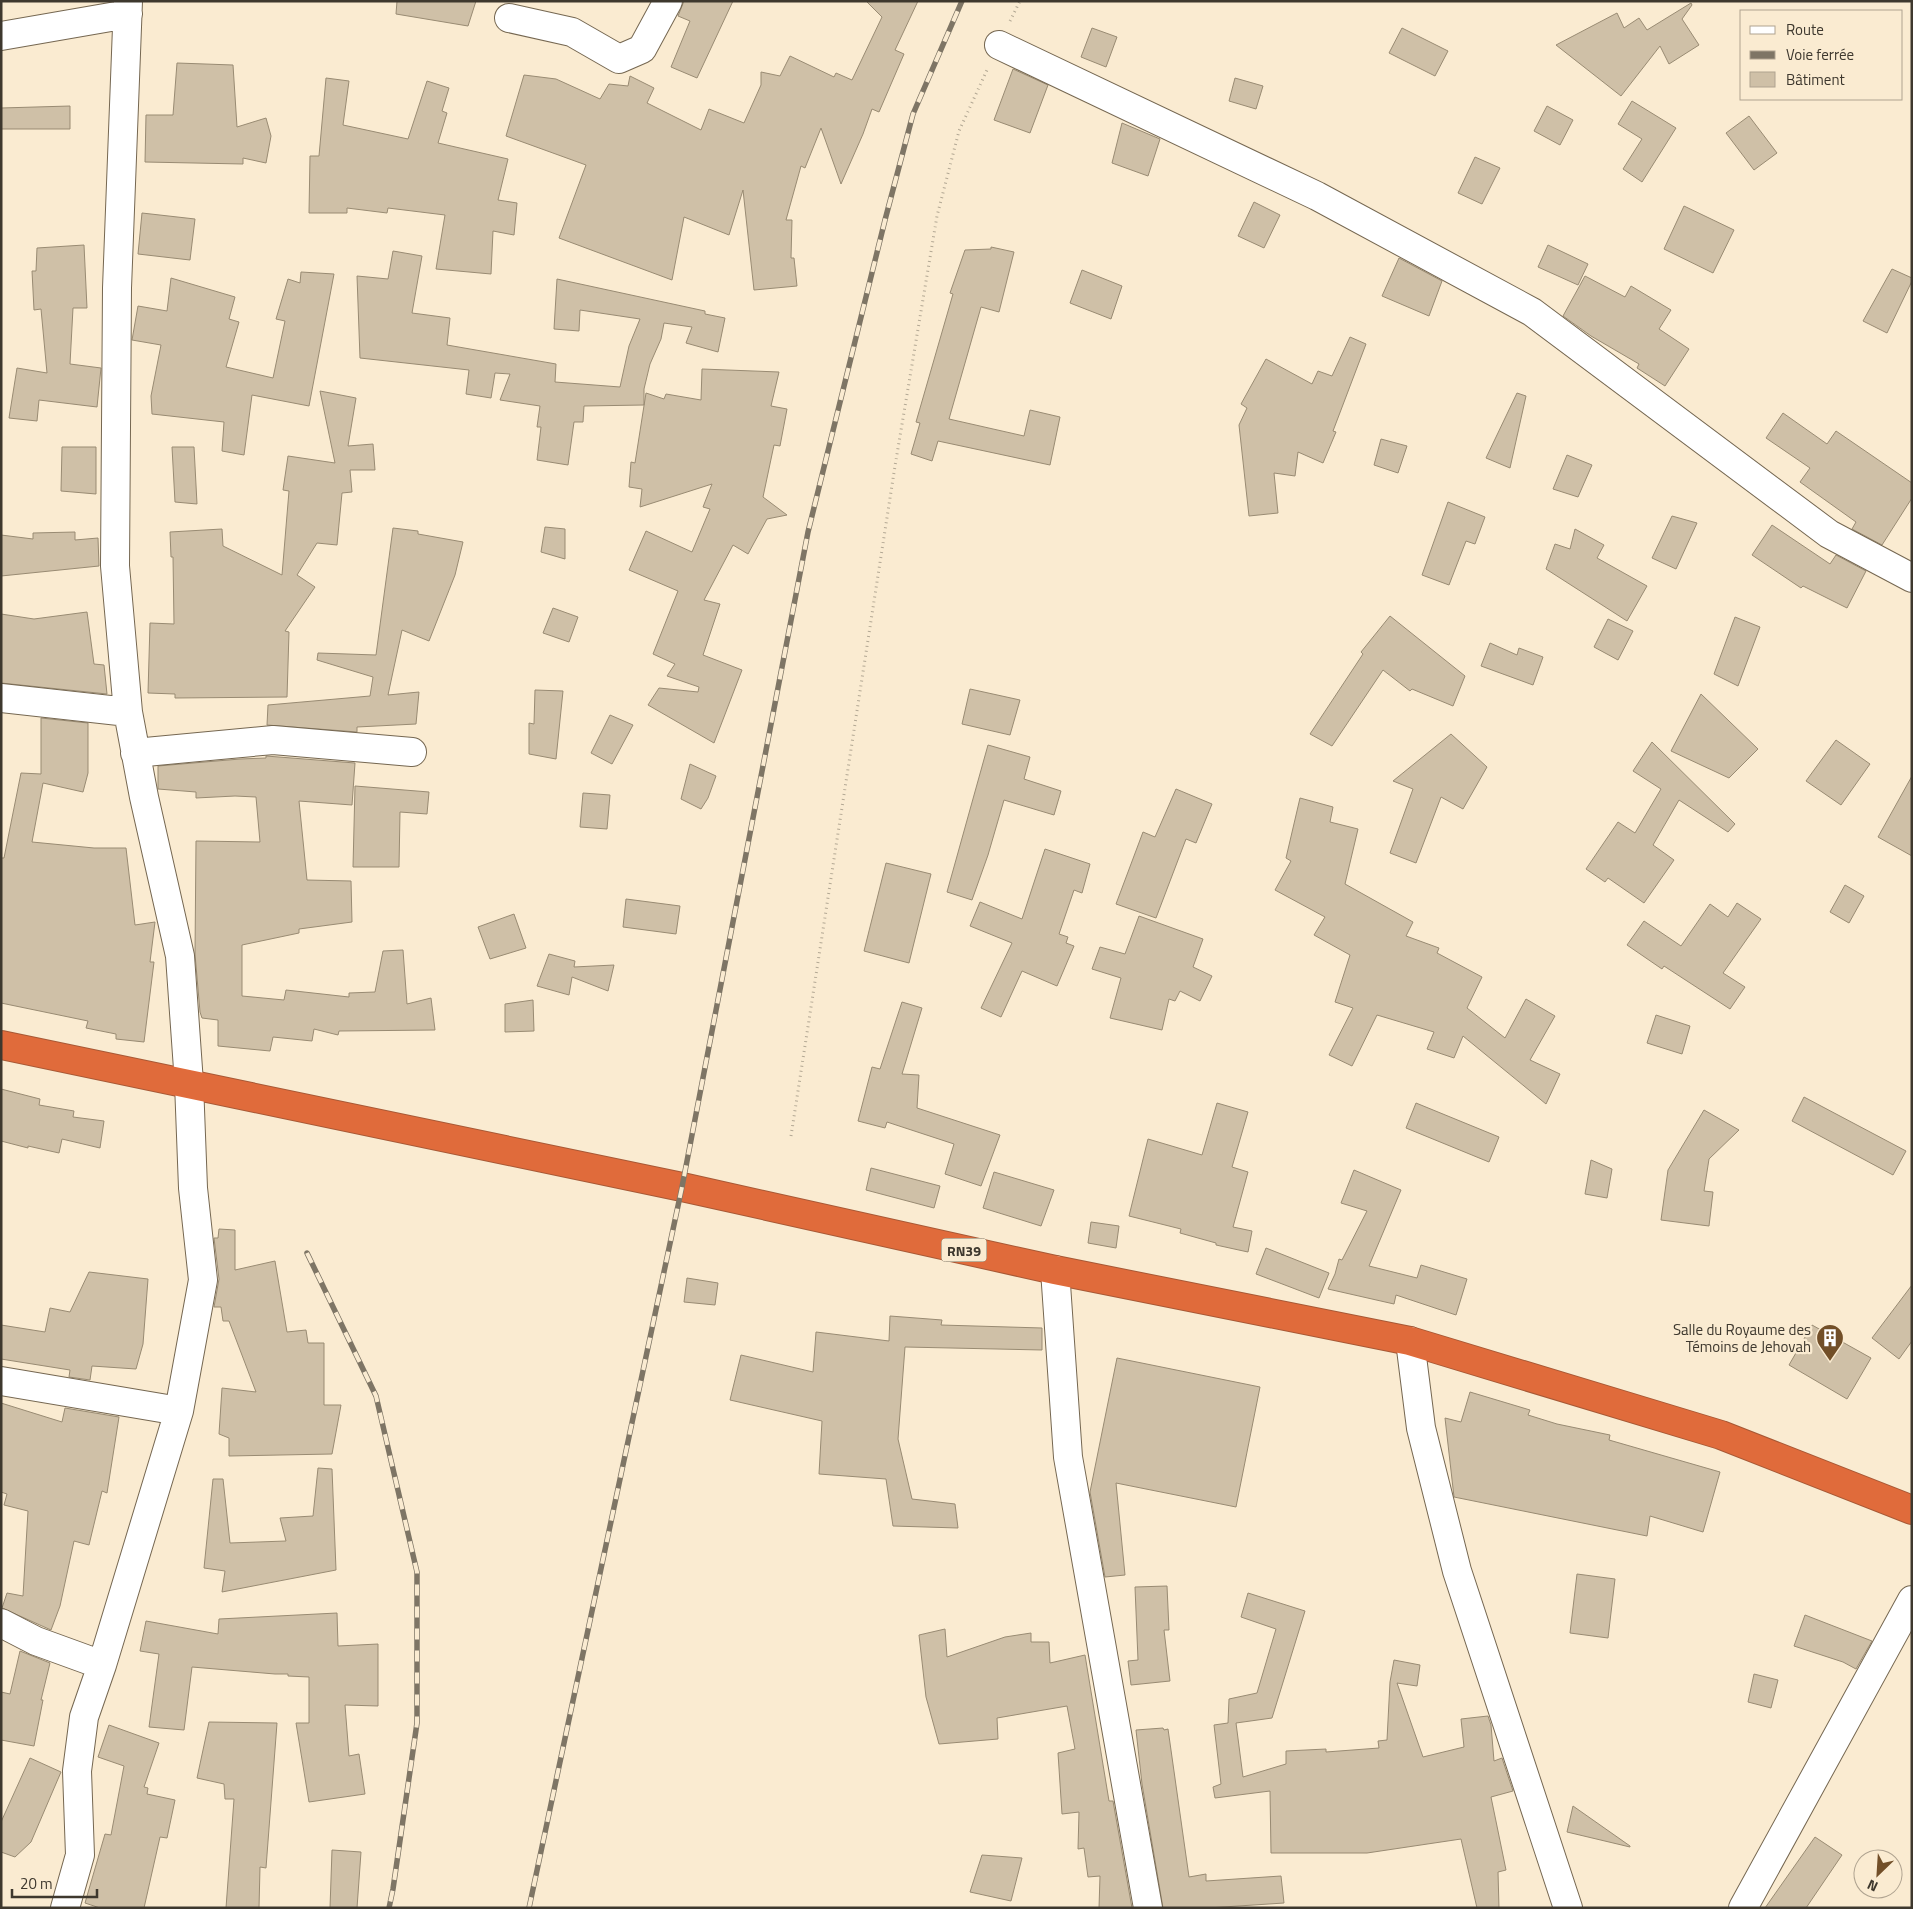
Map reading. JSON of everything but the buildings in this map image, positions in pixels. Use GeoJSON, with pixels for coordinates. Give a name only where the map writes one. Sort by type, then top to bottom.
{"type":"FeatureCollection","features":[{"type":"Feature","properties":{"kind":"highway","name":"RN39"},"geometry":{"type":"LineString","coordinates":[[1,1044],[682,1187],[1055,1270],[1410,1341],[1721,1435],[1912,1510]]}},
{"type":"Feature","properties":{"kind":"street"},"geometry":{"type":"LineString","coordinates":[[508,18],[572,32],[619,58],[642,49],[668,1]]}},
{"type":"Feature","properties":{"kind":"street"},"geometry":{"type":"LineString","coordinates":[[1,36],[128,8],[116,288],[115,566],[128,712],[135,753],[180,956],[189,1083],[193,1188],[203,1280],[179,1411],[102,1665],[84,1717],[77,1771],[80,1855],[65,1908]]}},
{"type":"Feature","properties":{"kind":"street"},"geometry":{"type":"LineString","coordinates":[[999,45],[1317,196],[1532,312],[1829,534],[1912,578]]}},
{"type":"Feature","properties":{"kind":"street"},"geometry":{"type":"LineString","coordinates":[[1,698],[128,712]]}},
{"type":"Feature","properties":{"kind":"street"},"geometry":{"type":"LineString","coordinates":[[135,753],[273,740],[412,752]]}},
{"type":"Feature","properties":{"kind":"street"},"geometry":{"type":"LineString","coordinates":[[1055,1270],[1068,1457],[1148,1908]]}},
{"type":"Feature","properties":{"kind":"street"},"geometry":{"type":"LineString","coordinates":[[1410,1341],[1421,1428],[1457,1571],[1568,1908]]}},
{"type":"Feature","properties":{"kind":"street"},"geometry":{"type":"LineString","coordinates":[[1,1381],[179,1411]]}},
{"type":"Feature","properties":{"kind":"street"},"geometry":{"type":"LineString","coordinates":[[1743,1908],[1912,1600]]}},
{"type":"Feature","properties":{"kind":"street"},"geometry":{"type":"LineString","coordinates":[[1,1623],[36,1641],[102,1665]]}},
{"type":"Feature","properties":{"kind":"path"},"geometry":{"type":"LineString","coordinates":[[790,1136],[895,466],[937,216],[959,131],[1020,1]]}},
{"type":"Feature","properties":{"kind":"railway"},"geometry":{"type":"LineString","coordinates":[[529,1908],[682,1187],[808,532],[913,114],[962,1]]}},
{"type":"Feature","properties":{"kind":"railway"},"geometry":{"type":"LineString","coordinates":[[307,1253],[376,1396],[417,1572],[417,1723],[389,1908]]}},
{"type":"Feature","properties":{"kind":"place","name":"Salle du Royaume des Témoins de Jehovah"},"geometry":{"type":"Point","coordinates":[1830,1362]}}]}
